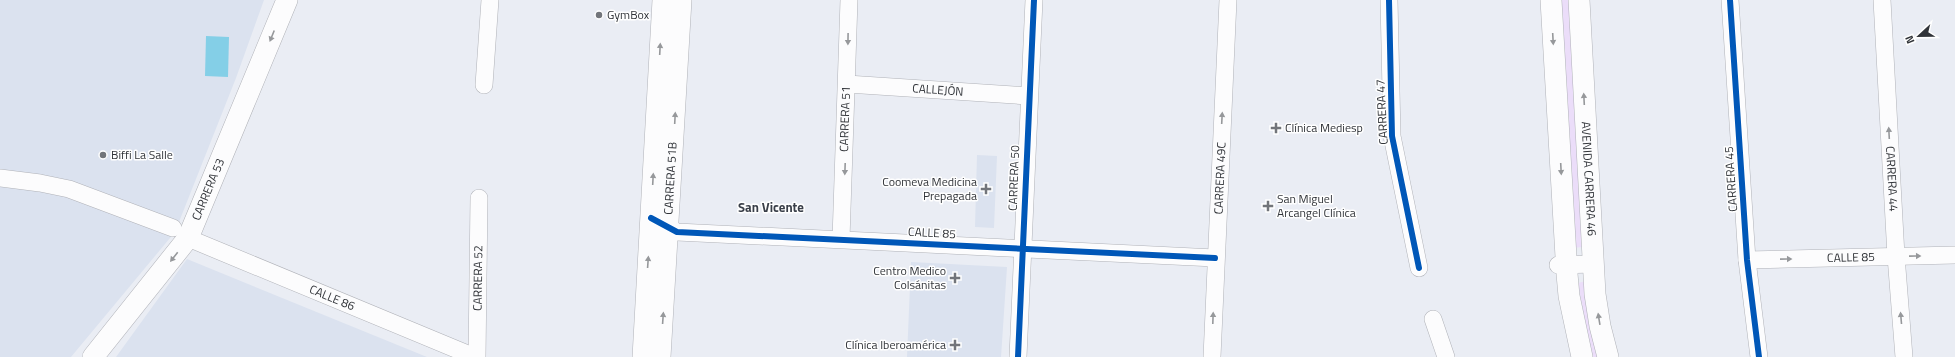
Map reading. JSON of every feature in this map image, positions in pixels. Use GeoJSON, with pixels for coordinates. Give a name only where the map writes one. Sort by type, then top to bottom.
{"type":"FeatureCollection","features":[{"type":"Feature","properties":{"kind":"main road","name":"CARRERA 53"},"geometry":{"type":"LineString","coordinates":[[93,357],[181,233],[286,0]]}},
{"type":"Feature","properties":{"kind":"main road","name":"CARRERA 51B"},"geometry":{"type":"LineString","coordinates":[[660,357],[663,0]]}},
{"type":"Feature","properties":{"kind":"main road","name":"CARRERA 51B"},"geometry":{"type":"LineString","coordinates":[[643,357],[660,223],[681,0]]}},
{"type":"Feature","properties":{"kind":"main road"},"geometry":{"type":"LineString","coordinates":[[1551,0],[1562,264],[1582,357]]}},
{"type":"Feature","properties":{"kind":"main road","name":"AVENIDA CARRERA 46"},"geometry":{"type":"LineString","coordinates":[[1579,0],[1597,302],[1608,357]]}},
{"type":"Feature","properties":{"kind":"street"},"geometry":{"type":"LineString","coordinates":[[484,85],[490,0]]}},
{"type":"Feature","properties":{"kind":"street","name":"CARRERA 51"},"geometry":{"type":"LineString","coordinates":[[841,239],[849,0]]}},
{"type":"Feature","properties":{"kind":"street","name":"CARRERA 50"},"geometry":{"type":"LineString","coordinates":[[1018,357],[1034,0]]}},
{"type":"Feature","properties":{"kind":"street","name":"CARRERA 49C"},"geometry":{"type":"LineString","coordinates":[[1212,357],[1215,258],[1228,0]]}},
{"type":"Feature","properties":{"kind":"street","name":"CARRERA 47"},"geometry":{"type":"LineString","coordinates":[[1389,0],[1392,136],[1419,268]]}},
{"type":"Feature","properties":{"kind":"street","name":"CARRERA 45"},"geometry":{"type":"LineString","coordinates":[[1730,0],[1746,260],[1759,357]]}},
{"type":"Feature","properties":{"kind":"street","name":"CARRERA 44"},"geometry":{"type":"LineString","coordinates":[[1882,0],[1896,256],[1904,357]]}},
{"type":"Feature","properties":{"kind":"street","name":"CALLEJÓN"},"geometry":{"type":"LineString","coordinates":[[847,84],[1029,96]]}},
{"type":"Feature","properties":{"kind":"street","name":"CALLE 86"},"geometry":{"type":"LineString","coordinates":[[0,178],[40,183],[69,189],[181,233],[476,357]]}},
{"type":"Feature","properties":{"kind":"street","name":"CARRERA 52"},"geometry":{"type":"LineString","coordinates":[[476,357],[479,198]]}},
{"type":"Feature","properties":{"kind":"street","name":"CALLE 85"},"geometry":{"type":"LineString","coordinates":[[660,223],[677,232],[1215,258]]}},
{"type":"Feature","properties":{"kind":"street","name":"CALLE 85"},"geometry":{"type":"LineString","coordinates":[[1746,260],[1955,255]]}},
{"type":"Feature","properties":{"kind":"street"},"geometry":{"type":"LineString","coordinates":[[1562,264],[1594,264]]}},
{"type":"Feature","properties":{"kind":"street"},"geometry":{"type":"LineString","coordinates":[[1433,319],[1446,357]]}},
{"type":"Feature","properties":{"kind":"shaded area","name":"Biffi La Salle"},"geometry":{"type":"Polygon","coordinates":[[[0,0],[264,0],[236,78],[175,232],[71,357],[0,357],[0,0]]]}},
{"type":"Feature","properties":{"kind":"shaded area"},"geometry":{"type":"Polygon","coordinates":[[[1556,0],[1571,0],[1584,247],[1570,248],[1556,0]]]}},
{"type":"Feature","properties":{"kind":"shaded area","name":"Coomeva Medicina Prepagada"},"geometry":{"type":"Polygon","coordinates":[[[977,155],[997,156],[994,228],[975,227],[977,155]]]}},
{"type":"Feature","properties":{"kind":"shaded area"},"geometry":{"type":"Polygon","coordinates":[[[187,259],[319,313],[427,357],[116,357],[187,259]]]}},
{"type":"Feature","properties":{"kind":"shaded area"},"geometry":{"type":"Polygon","coordinates":[[[911,262],[1007,267],[1001,357],[907,357],[911,262]]]}},
{"type":"Feature","properties":{"kind":"shaded area"},"geometry":{"type":"Polygon","coordinates":[[[1586,281],[1599,357],[1591,357],[1578,283],[1586,281]]]}},
{"type":"Feature","properties":{"kind":"water"},"geometry":{"type":"Polygon","coordinates":[[[206,36],[229,37],[228,77],[205,76],[206,36]]]}},
{"type":"Feature","properties":{"kind":"cycle path"},"geometry":{"type":"LineString","coordinates":[[1018,357],[1034,0]]}},
{"type":"Feature","properties":{"kind":"cycle path"},"geometry":{"type":"LineString","coordinates":[[1389,0],[1392,136],[1419,268]]}},
{"type":"Feature","properties":{"kind":"cycle path"},"geometry":{"type":"LineString","coordinates":[[1730,0],[1747,260],[1759,357]]}},
{"type":"Feature","properties":{"kind":"cycle path"},"geometry":{"type":"LineString","coordinates":[[651,218],[677,232],[1215,258]]}},
{"type":"Feature","properties":{"kind":"place","name":"GymBox"},"geometry":{"type":"Point","coordinates":[599,15]}},
{"type":"Feature","properties":{"kind":"place","name":"Clínica Mediesp"},"geometry":{"type":"Point","coordinates":[1276,128]}},
{"type":"Feature","properties":{"kind":"place","name":"Biffi La Salle"},"geometry":{"type":"Point","coordinates":[103,155]}},
{"type":"Feature","properties":{"kind":"place","name":"Coomeva Medicina Prepagada"},"geometry":{"type":"Point","coordinates":[986,189]}},
{"type":"Feature","properties":{"kind":"place","name":"San Miguel Arcangel Clínica"},"geometry":{"type":"Point","coordinates":[1268,206]}},
{"type":"Feature","properties":{"kind":"place","name":"Centro Medico Colsánitas"},"geometry":{"type":"Point","coordinates":[955,278]}},
{"type":"Feature","properties":{"kind":"place","name":"Clínica Iberoamérica"},"geometry":{"type":"Point","coordinates":[955,345]}},
{"type":"Feature","properties":{"kind":"district","name":"San Vicente"},"geometry":{"type":"Point","coordinates":[771,207]}}]}
